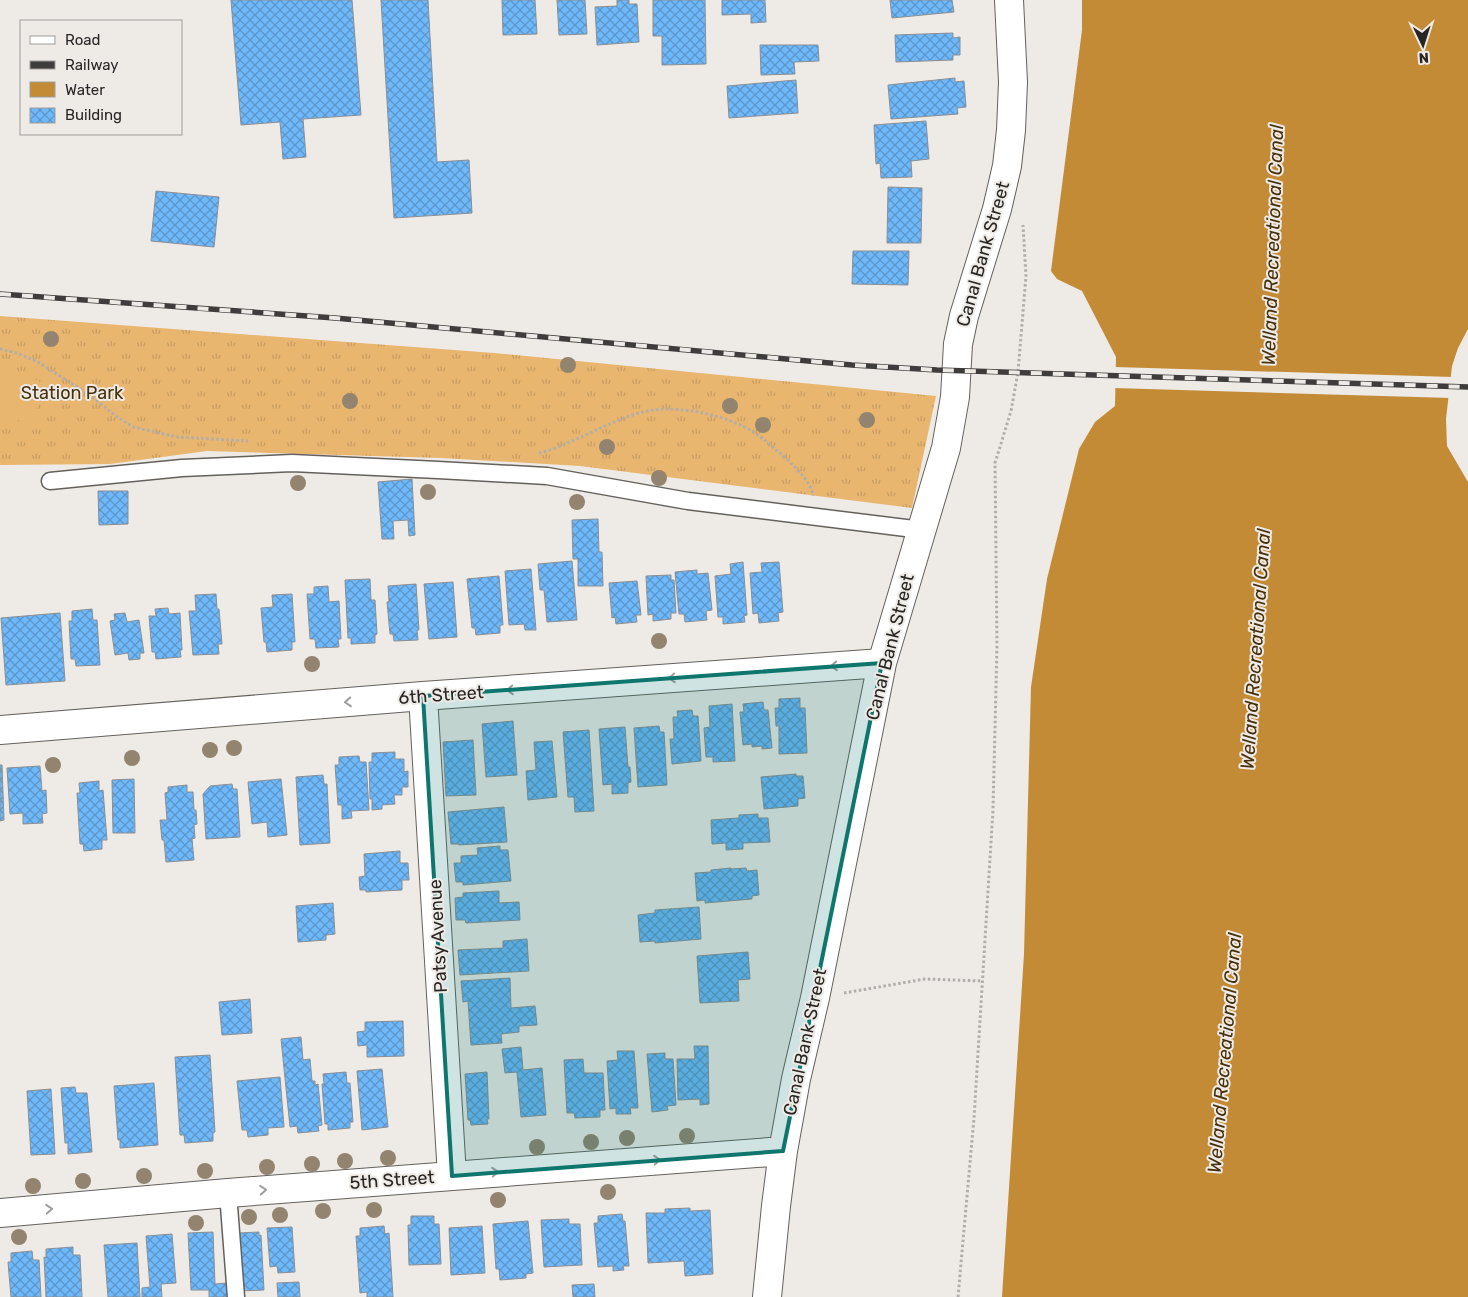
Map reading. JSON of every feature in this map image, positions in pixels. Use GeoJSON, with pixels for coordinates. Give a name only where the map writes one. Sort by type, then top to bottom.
{"type":"FeatureCollection","features":[{"type":"Feature","properties":{"kind":"street","name":"Canal Bank Street"},"geometry":{"type":"LineString","coordinates":[[767,1297],[783,1151],[796,1079],[815,998],[882,663],[946,448],[955,397],[958,344],[964,316],[997,209],[1007,166],[1013,82],[1009,0]]}},
{"type":"Feature","properties":{"kind":"street","name":"6th Street"},"geometry":{"type":"LineString","coordinates":[[0,730],[424,696],[882,663]]}},
{"type":"Feature","properties":{"kind":"street","name":"Patsy Avenue"},"geometry":{"type":"LineString","coordinates":[[424,696],[452,1176]]}},
{"type":"Feature","properties":{"kind":"street","name":"5th Street"},"geometry":{"type":"LineString","coordinates":[[0,1213],[228,1193],[783,1151]]}},
{"type":"Feature","properties":{"kind":"lane"},"geometry":{"type":"LineString","coordinates":[[50,481],[182,468],[292,464],[428,469],[546,476],[688,502],[922,530]]}},
{"type":"Feature","properties":{"kind":"lane"},"geometry":{"type":"LineString","coordinates":[[228,1193],[236,1297]]}},
{"type":"Feature","properties":{"kind":"path"},"geometry":{"type":"LineString","coordinates":[[958,1297],[974,1118],[993,810],[997,645],[995,463],[1011,410],[1018,372],[1026,276],[1022,217]]}},
{"type":"Feature","properties":{"kind":"path"},"geometry":{"type":"LineString","coordinates":[[0,349],[17,353],[38,362],[91,396],[133,427],[177,437],[256,442]]}},
{"type":"Feature","properties":{"kind":"path"},"geometry":{"type":"LineString","coordinates":[[537,453],[550,450],[620,420],[644,412],[667,409],[687,410],[732,422],[755,433],[789,461],[813,490],[813,516]]}},
{"type":"Feature","properties":{"kind":"path"},"geometry":{"type":"LineString","coordinates":[[815,998],[925,980],[982,981]]}},
{"type":"Feature","properties":{"kind":"highlighted area"},"geometry":{"type":"Polygon","coordinates":[[[882,663],[783,1151],[452,1176],[423,696],[882,663]]]}},
{"type":"Feature","properties":{"kind":"green space","name":"Station Park"},"geometry":{"type":"Polygon","coordinates":[[[0,316],[494,353],[936,396],[912,508],[580,466],[441,458],[207,451],[110,464],[0,465],[0,316]]]}},
{"type":"Feature","properties":{"kind":"green space"},"geometry":{"type":"Polygon","coordinates":[[[3,365],[47,385],[29,425],[0,412],[0,372],[3,365]]]}},
{"type":"Feature","properties":{"kind":"water","name":"Welland Recreational Canal"},"geometry":{"type":"Polygon","coordinates":[[[1082,0],[1468,0],[1468,329],[1458,348],[1452,366],[1446,419],[1447,446],[1468,482],[1468,1297],[1002,1297],[1024,954],[1031,687],[1047,579],[1079,449],[1095,422],[1115,406],[1116,357],[1082,291],[1057,279],[1051,271],[1082,30],[1082,0]]]}},
{"type":"Feature","properties":{"kind":"pier"},"geometry":{"type":"Polygon","coordinates":[[[1115,367],[1453,377],[1451,398],[1114,388],[1115,367]]]}},
{"type":"Feature","properties":{"kind":"building"},"geometry":{"type":"Polygon","coordinates":[[[231,0],[352,0],[361,115],[303,119],[306,157],[283,159],[280,122],[241,125],[231,0]]]}},
{"type":"Feature","properties":{"kind":"building"},"geometry":{"type":"Polygon","coordinates":[[[381,0],[428,0],[437,162],[469,160],[472,213],[394,218],[381,0]]]}},
{"type":"Feature","properties":{"kind":"building"},"geometry":{"type":"Polygon","coordinates":[[[502,0],[535,0],[537,34],[503,35],[502,0]]]}},
{"type":"Feature","properties":{"kind":"building"},"geometry":{"type":"Polygon","coordinates":[[[557,0],[585,0],[587,34],[559,35],[557,0]]]}},
{"type":"Feature","properties":{"kind":"building"},"geometry":{"type":"Polygon","coordinates":[[[617,0],[629,0],[629,4],[637,4],[639,42],[597,45],[595,7],[617,6],[617,0]]]}},
{"type":"Feature","properties":{"kind":"building"},"geometry":{"type":"Polygon","coordinates":[[[653,0],[705,0],[706,64],[662,65],[662,36],[653,36],[653,0]]]}},
{"type":"Feature","properties":{"kind":"building"},"geometry":{"type":"Polygon","coordinates":[[[722,0],[765,0],[766,22],[751,23],[751,14],[722,15],[722,0]]]}},
{"type":"Feature","properties":{"kind":"building"},"geometry":{"type":"Polygon","coordinates":[[[890,0],[952,0],[954,12],[892,18],[890,0]]]}},
{"type":"Feature","properties":{"kind":"building"},"geometry":{"type":"Polygon","coordinates":[[[953,33],[953,38],[960,37],[960,55],[953,55],[953,60],[896,62],[895,35],[953,33]]]}},
{"type":"Feature","properties":{"kind":"building"},"geometry":{"type":"Polygon","coordinates":[[[760,45],[818,45],[819,61],[794,62],[795,74],[761,75],[760,45]]]}},
{"type":"Feature","properties":{"kind":"building"},"geometry":{"type":"Polygon","coordinates":[[[955,78],[955,82],[964,81],[966,107],[957,108],[958,114],[891,119],[888,85],[955,78]]]}},
{"type":"Feature","properties":{"kind":"building"},"geometry":{"type":"Polygon","coordinates":[[[796,80],[798,113],[729,118],[727,86],[796,80]]]}},
{"type":"Feature","properties":{"kind":"building"},"geometry":{"type":"Polygon","coordinates":[[[926,121],[929,159],[911,161],[912,177],[881,178],[880,163],[876,164],[874,125],[926,121]]]}},
{"type":"Feature","properties":{"kind":"building"},"geometry":{"type":"Polygon","coordinates":[[[888,187],[922,188],[921,243],[887,243],[888,187]]]}},
{"type":"Feature","properties":{"kind":"building"},"geometry":{"type":"Polygon","coordinates":[[[156,191],[219,197],[214,247],[151,241],[156,191]]]}},
{"type":"Feature","properties":{"kind":"building"},"geometry":{"type":"Polygon","coordinates":[[[853,251],[909,251],[908,285],[852,284],[853,251]]]}},
{"type":"Feature","properties":{"kind":"building"},"geometry":{"type":"Polygon","coordinates":[[[412,479],[415,535],[409,536],[408,520],[393,521],[394,539],[382,539],[378,482],[412,479]]]}},
{"type":"Feature","properties":{"kind":"building"},"geometry":{"type":"Polygon","coordinates":[[[98,491],[128,491],[128,524],[99,525],[98,491]]]}},
{"type":"Feature","properties":{"kind":"building"},"geometry":{"type":"Polygon","coordinates":[[[598,519],[599,552],[602,552],[603,586],[578,586],[578,559],[573,559],[572,520],[598,519]]]}},
{"type":"Feature","properties":{"kind":"building"},"geometry":{"type":"Polygon","coordinates":[[[572,561],[577,620],[547,622],[544,590],[540,590],[538,564],[572,561]]]}},
{"type":"Feature","properties":{"kind":"building"},"geometry":{"type":"Polygon","coordinates":[[[743,562],[747,615],[744,616],[745,622],[723,624],[723,617],[718,617],[715,576],[731,574],[730,564],[743,562]]]}},
{"type":"Feature","properties":{"kind":"building"},"geometry":{"type":"Polygon","coordinates":[[[779,562],[783,612],[778,613],[779,621],[759,623],[758,613],[753,614],[750,573],[762,572],[761,563],[779,562]]]}},
{"type":"Feature","properties":{"kind":"building"},"geometry":{"type":"Polygon","coordinates":[[[531,569],[536,630],[525,630],[524,624],[509,625],[505,571],[531,569]]]}},
{"type":"Feature","properties":{"kind":"building"},"geometry":{"type":"Polygon","coordinates":[[[697,570],[697,574],[708,573],[712,610],[706,611],[707,620],[685,622],[684,614],[679,614],[675,572],[697,570]]]}},
{"type":"Feature","properties":{"kind":"building"},"geometry":{"type":"Polygon","coordinates":[[[671,575],[671,580],[674,580],[676,613],[671,613],[671,619],[653,621],[653,614],[648,615],[646,576],[671,575]]]}},
{"type":"Feature","properties":{"kind":"building"},"geometry":{"type":"Polygon","coordinates":[[[499,576],[503,625],[500,625],[500,633],[476,635],[475,628],[472,628],[467,579],[499,576]]]}},
{"type":"Feature","properties":{"kind":"building"},"geometry":{"type":"Polygon","coordinates":[[[370,579],[371,600],[375,600],[377,634],[375,635],[375,643],[351,644],[351,638],[348,638],[345,580],[370,579]]]}},
{"type":"Feature","properties":{"kind":"building"},"geometry":{"type":"Polygon","coordinates":[[[637,581],[641,615],[636,615],[637,622],[616,624],[615,617],[612,618],[609,583],[637,581]]]}},
{"type":"Feature","properties":{"kind":"building"},"geometry":{"type":"Polygon","coordinates":[[[453,582],[457,637],[429,639],[424,584],[453,582]]]}},
{"type":"Feature","properties":{"kind":"building"},"geometry":{"type":"Polygon","coordinates":[[[416,584],[418,640],[394,641],[393,634],[390,634],[387,602],[389,602],[388,586],[416,584]]]}},
{"type":"Feature","properties":{"kind":"building"},"geometry":{"type":"Polygon","coordinates":[[[328,586],[329,602],[339,601],[341,639],[338,639],[339,647],[316,648],[315,639],[310,639],[307,594],[314,594],[314,587],[328,586]]]}},
{"type":"Feature","properties":{"kind":"building"},"geometry":{"type":"Polygon","coordinates":[[[216,594],[222,644],[218,644],[219,654],[193,655],[189,611],[196,611],[195,595],[216,594]]]}},
{"type":"Feature","properties":{"kind":"building"},"geometry":{"type":"Polygon","coordinates":[[[292,594],[295,642],[292,642],[292,650],[267,652],[266,642],[264,642],[261,608],[273,607],[272,595],[292,594]]]}},
{"type":"Feature","properties":{"kind":"building"},"geometry":{"type":"Polygon","coordinates":[[[168,608],[169,614],[180,613],[181,657],[156,659],[155,652],[152,652],[149,616],[156,616],[155,609],[168,608]]]}},
{"type":"Feature","properties":{"kind":"building"},"geometry":{"type":"Polygon","coordinates":[[[92,609],[93,620],[97,620],[100,665],[76,666],[75,659],[71,659],[69,621],[72,621],[72,611],[92,609]]]}},
{"type":"Feature","properties":{"kind":"building"},"geometry":{"type":"Polygon","coordinates":[[[60,613],[65,681],[6,685],[1,618],[60,613]]]}},
{"type":"Feature","properties":{"kind":"building"},"geometry":{"type":"Polygon","coordinates":[[[125,613],[127,622],[139,620],[144,653],[140,653],[140,659],[129,660],[128,653],[115,655],[110,621],[115,620],[114,614],[125,613]]]}},
{"type":"Feature","properties":{"kind":"building"},"geometry":{"type":"Polygon","coordinates":[[[800,698],[800,708],[805,708],[807,753],[779,754],[779,726],[776,726],[775,708],[779,708],[779,699],[800,698]]]}},
{"type":"Feature","properties":{"kind":"building"},"geometry":{"type":"Polygon","coordinates":[[[763,702],[764,710],[768,710],[772,748],[762,749],[762,746],[752,747],[752,744],[743,745],[740,712],[744,712],[743,704],[763,702]]]}},
{"type":"Feature","properties":{"kind":"building"},"geometry":{"type":"Polygon","coordinates":[[[732,704],[735,761],[713,762],[713,757],[706,757],[704,728],[710,727],[709,706],[732,704]]]}},
{"type":"Feature","properties":{"kind":"building"},"geometry":{"type":"Polygon","coordinates":[[[692,710],[693,716],[698,716],[701,761],[672,764],[670,739],[674,739],[673,717],[678,717],[677,711],[692,710]]]}},
{"type":"Feature","properties":{"kind":"building"},"geometry":{"type":"Polygon","coordinates":[[[513,721],[517,775],[486,777],[482,724],[513,721]]]}},
{"type":"Feature","properties":{"kind":"building"},"geometry":{"type":"Polygon","coordinates":[[[659,726],[660,732],[664,732],[667,785],[638,787],[634,728],[659,726]]]}},
{"type":"Feature","properties":{"kind":"building"},"geometry":{"type":"Polygon","coordinates":[[[625,727],[631,782],[628,783],[628,793],[612,794],[612,784],[603,785],[599,729],[625,727]]]}},
{"type":"Feature","properties":{"kind":"building"},"geometry":{"type":"Polygon","coordinates":[[[589,730],[594,811],[575,812],[574,797],[568,797],[563,732],[589,730]]]}},
{"type":"Feature","properties":{"kind":"building"},"geometry":{"type":"Polygon","coordinates":[[[473,740],[476,795],[446,796],[443,742],[473,740]]]}},
{"type":"Feature","properties":{"kind":"building"},"geometry":{"type":"Polygon","coordinates":[[[552,741],[557,797],[528,800],[526,771],[536,770],[534,742],[552,741]]]}},
{"type":"Feature","properties":{"kind":"building"},"geometry":{"type":"Polygon","coordinates":[[[395,752],[395,759],[404,759],[404,772],[408,771],[408,787],[402,787],[402,795],[394,795],[395,804],[382,805],[382,809],[372,810],[369,762],[372,762],[372,753],[395,752]]]}},
{"type":"Feature","properties":{"kind":"building"},"geometry":{"type":"Polygon","coordinates":[[[359,756],[360,762],[366,762],[369,810],[351,811],[352,818],[342,819],[342,805],[338,805],[335,765],[339,765],[339,757],[359,756]]]}},
{"type":"Feature","properties":{"kind":"building"},"geometry":{"type":"Polygon","coordinates":[[[0,765],[2,765],[4,820],[0,821],[0,765]]]}},
{"type":"Feature","properties":{"kind":"building"},"geometry":{"type":"Polygon","coordinates":[[[40,766],[42,791],[46,790],[47,813],[42,814],[43,823],[23,824],[23,813],[10,814],[7,768],[40,766]]]}},
{"type":"Feature","properties":{"kind":"building"},"geometry":{"type":"Polygon","coordinates":[[[796,774],[796,776],[803,776],[805,798],[798,799],[798,806],[764,809],[761,777],[796,774]]]}},
{"type":"Feature","properties":{"kind":"building"},"geometry":{"type":"Polygon","coordinates":[[[323,775],[324,784],[327,784],[330,843],[300,845],[296,777],[323,775]]]}},
{"type":"Feature","properties":{"kind":"building"},"geometry":{"type":"Polygon","coordinates":[[[134,779],[135,833],[113,833],[112,780],[134,779]]]}},
{"type":"Feature","properties":{"kind":"building"},"geometry":{"type":"Polygon","coordinates":[[[281,779],[287,835],[268,837],[267,822],[252,824],[248,782],[281,779]]]}},
{"type":"Feature","properties":{"kind":"building"},"geometry":{"type":"Polygon","coordinates":[[[99,781],[99,791],[103,790],[107,840],[102,840],[102,849],[84,851],[83,844],[80,844],[77,793],[80,793],[79,783],[99,781]]]}},
{"type":"Feature","properties":{"kind":"building"},"geometry":{"type":"Polygon","coordinates":[[[232,784],[233,789],[237,789],[240,837],[206,839],[203,794],[210,786],[232,784]]]}},
{"type":"Feature","properties":{"kind":"building"},"geometry":{"type":"Polygon","coordinates":[[[187,785],[187,792],[193,792],[194,810],[196,810],[197,824],[194,825],[195,838],[192,839],[194,860],[166,862],[160,820],[167,820],[165,793],[168,792],[168,787],[187,785]]]}},
{"type":"Feature","properties":{"kind":"building"},"geometry":{"type":"Polygon","coordinates":[[[504,807],[507,842],[451,844],[448,812],[504,807]]]}},
{"type":"Feature","properties":{"kind":"building"},"geometry":{"type":"Polygon","coordinates":[[[758,814],[758,818],[768,818],[770,842],[743,843],[743,849],[726,850],[726,843],[712,844],[711,820],[739,818],[739,815],[758,814]]]}},
{"type":"Feature","properties":{"kind":"building"},"geometry":{"type":"Polygon","coordinates":[[[500,846],[500,850],[508,850],[511,881],[463,885],[463,882],[456,882],[454,863],[461,863],[461,856],[478,855],[477,848],[500,846]]]}},
{"type":"Feature","properties":{"kind":"building"},"geometry":{"type":"Polygon","coordinates":[[[400,851],[400,863],[408,863],[409,880],[402,880],[402,890],[366,892],[366,890],[360,890],[359,877],[365,876],[364,854],[400,851]]]}},
{"type":"Feature","properties":{"kind":"building"},"geometry":{"type":"Polygon","coordinates":[[[746,868],[747,871],[757,870],[759,895],[752,896],[752,899],[705,903],[705,900],[697,901],[695,873],[746,868]]]}},
{"type":"Feature","properties":{"kind":"building"},"geometry":{"type":"Polygon","coordinates":[[[499,891],[499,903],[519,902],[520,920],[466,923],[465,920],[456,920],[455,898],[463,897],[463,893],[499,891]]]}},
{"type":"Feature","properties":{"kind":"building"},"geometry":{"type":"Polygon","coordinates":[[[333,903],[335,934],[326,935],[326,940],[298,942],[296,906],[333,903]]]}},
{"type":"Feature","properties":{"kind":"building"},"geometry":{"type":"Polygon","coordinates":[[[699,907],[701,939],[655,943],[655,941],[640,942],[638,915],[655,913],[655,910],[699,907]]]}},
{"type":"Feature","properties":{"kind":"building"},"geometry":{"type":"Polygon","coordinates":[[[527,939],[529,971],[460,975],[458,950],[503,948],[503,941],[527,939]]]}},
{"type":"Feature","properties":{"kind":"building"},"geometry":{"type":"Polygon","coordinates":[[[748,952],[750,979],[738,980],[739,1001],[700,1003],[697,956],[748,952]]]}},
{"type":"Feature","properties":{"kind":"building"},"geometry":{"type":"Polygon","coordinates":[[[510,978],[511,1008],[535,1006],[537,1025],[519,1026],[519,1032],[501,1034],[502,1043],[471,1045],[468,1001],[463,1002],[461,981],[510,978]]]}},
{"type":"Feature","properties":{"kind":"building"},"geometry":{"type":"Polygon","coordinates":[[[250,999],[252,1033],[222,1035],[219,1002],[250,999]]]}},
{"type":"Feature","properties":{"kind":"building"},"geometry":{"type":"Polygon","coordinates":[[[403,1021],[404,1056],[367,1057],[367,1045],[358,1046],[357,1032],[365,1031],[365,1022],[403,1021]]]}},
{"type":"Feature","properties":{"kind":"building"},"geometry":{"type":"Polygon","coordinates":[[[301,1037],[303,1060],[310,1059],[312,1081],[315,1081],[315,1085],[318,1084],[322,1125],[318,1126],[319,1131],[298,1133],[297,1126],[290,1127],[281,1039],[301,1037]]]}},
{"type":"Feature","properties":{"kind":"building"},"geometry":{"type":"Polygon","coordinates":[[[694,1046],[708,1046],[709,1104],[700,1105],[700,1099],[678,1100],[677,1059],[695,1059],[694,1046]]]}},
{"type":"Feature","properties":{"kind":"building"},"geometry":{"type":"Polygon","coordinates":[[[521,1047],[523,1070],[542,1068],[546,1115],[521,1117],[517,1072],[505,1073],[502,1049],[521,1047]]]}},
{"type":"Feature","properties":{"kind":"building"},"geometry":{"type":"Polygon","coordinates":[[[617,1051],[634,1051],[638,1108],[630,1108],[631,1114],[616,1114],[616,1108],[610,1109],[607,1061],[618,1060],[617,1051]]]}},
{"type":"Feature","properties":{"kind":"building"},"geometry":{"type":"Polygon","coordinates":[[[665,1053],[665,1059],[673,1059],[676,1105],[667,1106],[668,1110],[652,1112],[647,1054],[665,1053]]]}},
{"type":"Feature","properties":{"kind":"building"},"geometry":{"type":"Polygon","coordinates":[[[210,1055],[215,1132],[213,1133],[213,1141],[185,1143],[184,1135],[180,1135],[175,1057],[210,1055]]]}},
{"type":"Feature","properties":{"kind":"building"},"geometry":{"type":"Polygon","coordinates":[[[583,1059],[584,1073],[603,1073],[605,1110],[600,1110],[600,1117],[575,1118],[574,1113],[567,1113],[564,1060],[583,1059]]]}},
{"type":"Feature","properties":{"kind":"building"},"geometry":{"type":"Polygon","coordinates":[[[382,1069],[388,1127],[362,1130],[357,1071],[382,1069]]]}},
{"type":"Feature","properties":{"kind":"building"},"geometry":{"type":"Polygon","coordinates":[[[346,1072],[347,1083],[350,1083],[353,1122],[350,1122],[350,1128],[328,1130],[328,1124],[325,1124],[323,1074],[346,1072]]]}},
{"type":"Feature","properties":{"kind":"building"},"geometry":{"type":"Polygon","coordinates":[[[487,1072],[488,1124],[471,1125],[470,1120],[468,1120],[465,1074],[487,1072]]]}},
{"type":"Feature","properties":{"kind":"building"},"geometry":{"type":"Polygon","coordinates":[[[280,1077],[284,1127],[268,1128],[268,1135],[248,1137],[247,1130],[242,1130],[237,1081],[280,1077]]]}},
{"type":"Feature","properties":{"kind":"building"},"geometry":{"type":"Polygon","coordinates":[[[154,1083],[158,1145],[120,1148],[114,1086],[154,1083]]]}},
{"type":"Feature","properties":{"kind":"building"},"geometry":{"type":"Polygon","coordinates":[[[75,1087],[76,1093],[87,1093],[92,1152],[68,1154],[68,1143],[65,1143],[61,1088],[75,1087]]]}},
{"type":"Feature","properties":{"kind":"building"},"geometry":{"type":"Polygon","coordinates":[[[51,1089],[55,1154],[31,1155],[27,1091],[51,1089]]]}},
{"type":"Feature","properties":{"kind":"building"},"geometry":{"type":"Polygon","coordinates":[[[690,1208],[690,1211],[710,1210],[713,1274],[685,1276],[684,1261],[648,1263],[646,1213],[665,1213],[665,1209],[690,1208]]]}},
{"type":"Feature","properties":{"kind":"building"},"geometry":{"type":"Polygon","coordinates":[[[622,1214],[623,1221],[625,1221],[629,1266],[623,1266],[624,1270],[613,1271],[613,1266],[598,1267],[594,1223],[598,1223],[598,1216],[622,1214]]]}},
{"type":"Feature","properties":{"kind":"building"},"geometry":{"type":"Polygon","coordinates":[[[411,1216],[434,1216],[434,1224],[439,1224],[441,1264],[409,1265],[408,1225],[411,1225],[411,1216]]]}},
{"type":"Feature","properties":{"kind":"building"},"geometry":{"type":"Polygon","coordinates":[[[569,1219],[569,1224],[580,1224],[582,1265],[544,1267],[541,1220],[569,1219]]]}},
{"type":"Feature","properties":{"kind":"building"},"geometry":{"type":"Polygon","coordinates":[[[528,1221],[533,1273],[526,1274],[526,1278],[500,1280],[499,1269],[496,1269],[493,1224],[528,1221]]]}},
{"type":"Feature","properties":{"kind":"building"},"geometry":{"type":"Polygon","coordinates":[[[384,1226],[385,1234],[389,1233],[393,1297],[367,1297],[367,1292],[360,1293],[356,1236],[360,1236],[360,1228],[384,1226]]]}},
{"type":"Feature","properties":{"kind":"building"},"geometry":{"type":"Polygon","coordinates":[[[482,1226],[485,1273],[451,1275],[449,1228],[482,1226]]]}},
{"type":"Feature","properties":{"kind":"building"},"geometry":{"type":"Polygon","coordinates":[[[292,1227],[295,1272],[278,1273],[277,1266],[270,1267],[267,1228],[292,1227]]]}},
{"type":"Feature","properties":{"kind":"building"},"geometry":{"type":"Polygon","coordinates":[[[213,1232],[215,1284],[227,1283],[227,1297],[209,1297],[209,1290],[191,1290],[188,1233],[213,1232]]]}},
{"type":"Feature","properties":{"kind":"building"},"geometry":{"type":"Polygon","coordinates":[[[259,1232],[259,1236],[261,1235],[264,1290],[240,1291],[239,1233],[259,1232]]]}},
{"type":"Feature","properties":{"kind":"building"},"geometry":{"type":"Polygon","coordinates":[[[172,1234],[176,1283],[161,1284],[162,1297],[142,1297],[142,1288],[150,1287],[146,1236],[172,1234]]]}},
{"type":"Feature","properties":{"kind":"building"},"geometry":{"type":"Polygon","coordinates":[[[137,1243],[140,1297],[108,1297],[104,1245],[137,1243]]]}},
{"type":"Feature","properties":{"kind":"building"},"geometry":{"type":"Polygon","coordinates":[[[73,1247],[73,1255],[80,1255],[82,1297],[46,1297],[44,1257],[46,1258],[46,1249],[73,1247]]]}},
{"type":"Feature","properties":{"kind":"building"},"geometry":{"type":"Polygon","coordinates":[[[32,1251],[33,1260],[39,1260],[41,1297],[11,1297],[8,1262],[11,1262],[11,1253],[32,1251]]]}},
{"type":"Feature","properties":{"kind":"building"},"geometry":{"type":"Polygon","coordinates":[[[299,1282],[300,1297],[278,1297],[277,1283],[299,1282]]]}},
{"type":"Feature","properties":{"kind":"building"},"geometry":{"type":"Polygon","coordinates":[[[594,1284],[595,1297],[573,1297],[572,1285],[594,1284]]]}},
{"type":"Feature","properties":{"kind":"railway"},"geometry":{"type":"LineString","coordinates":[[0,294],[335,318],[852,365],[937,370],[1468,387]]}}]}
